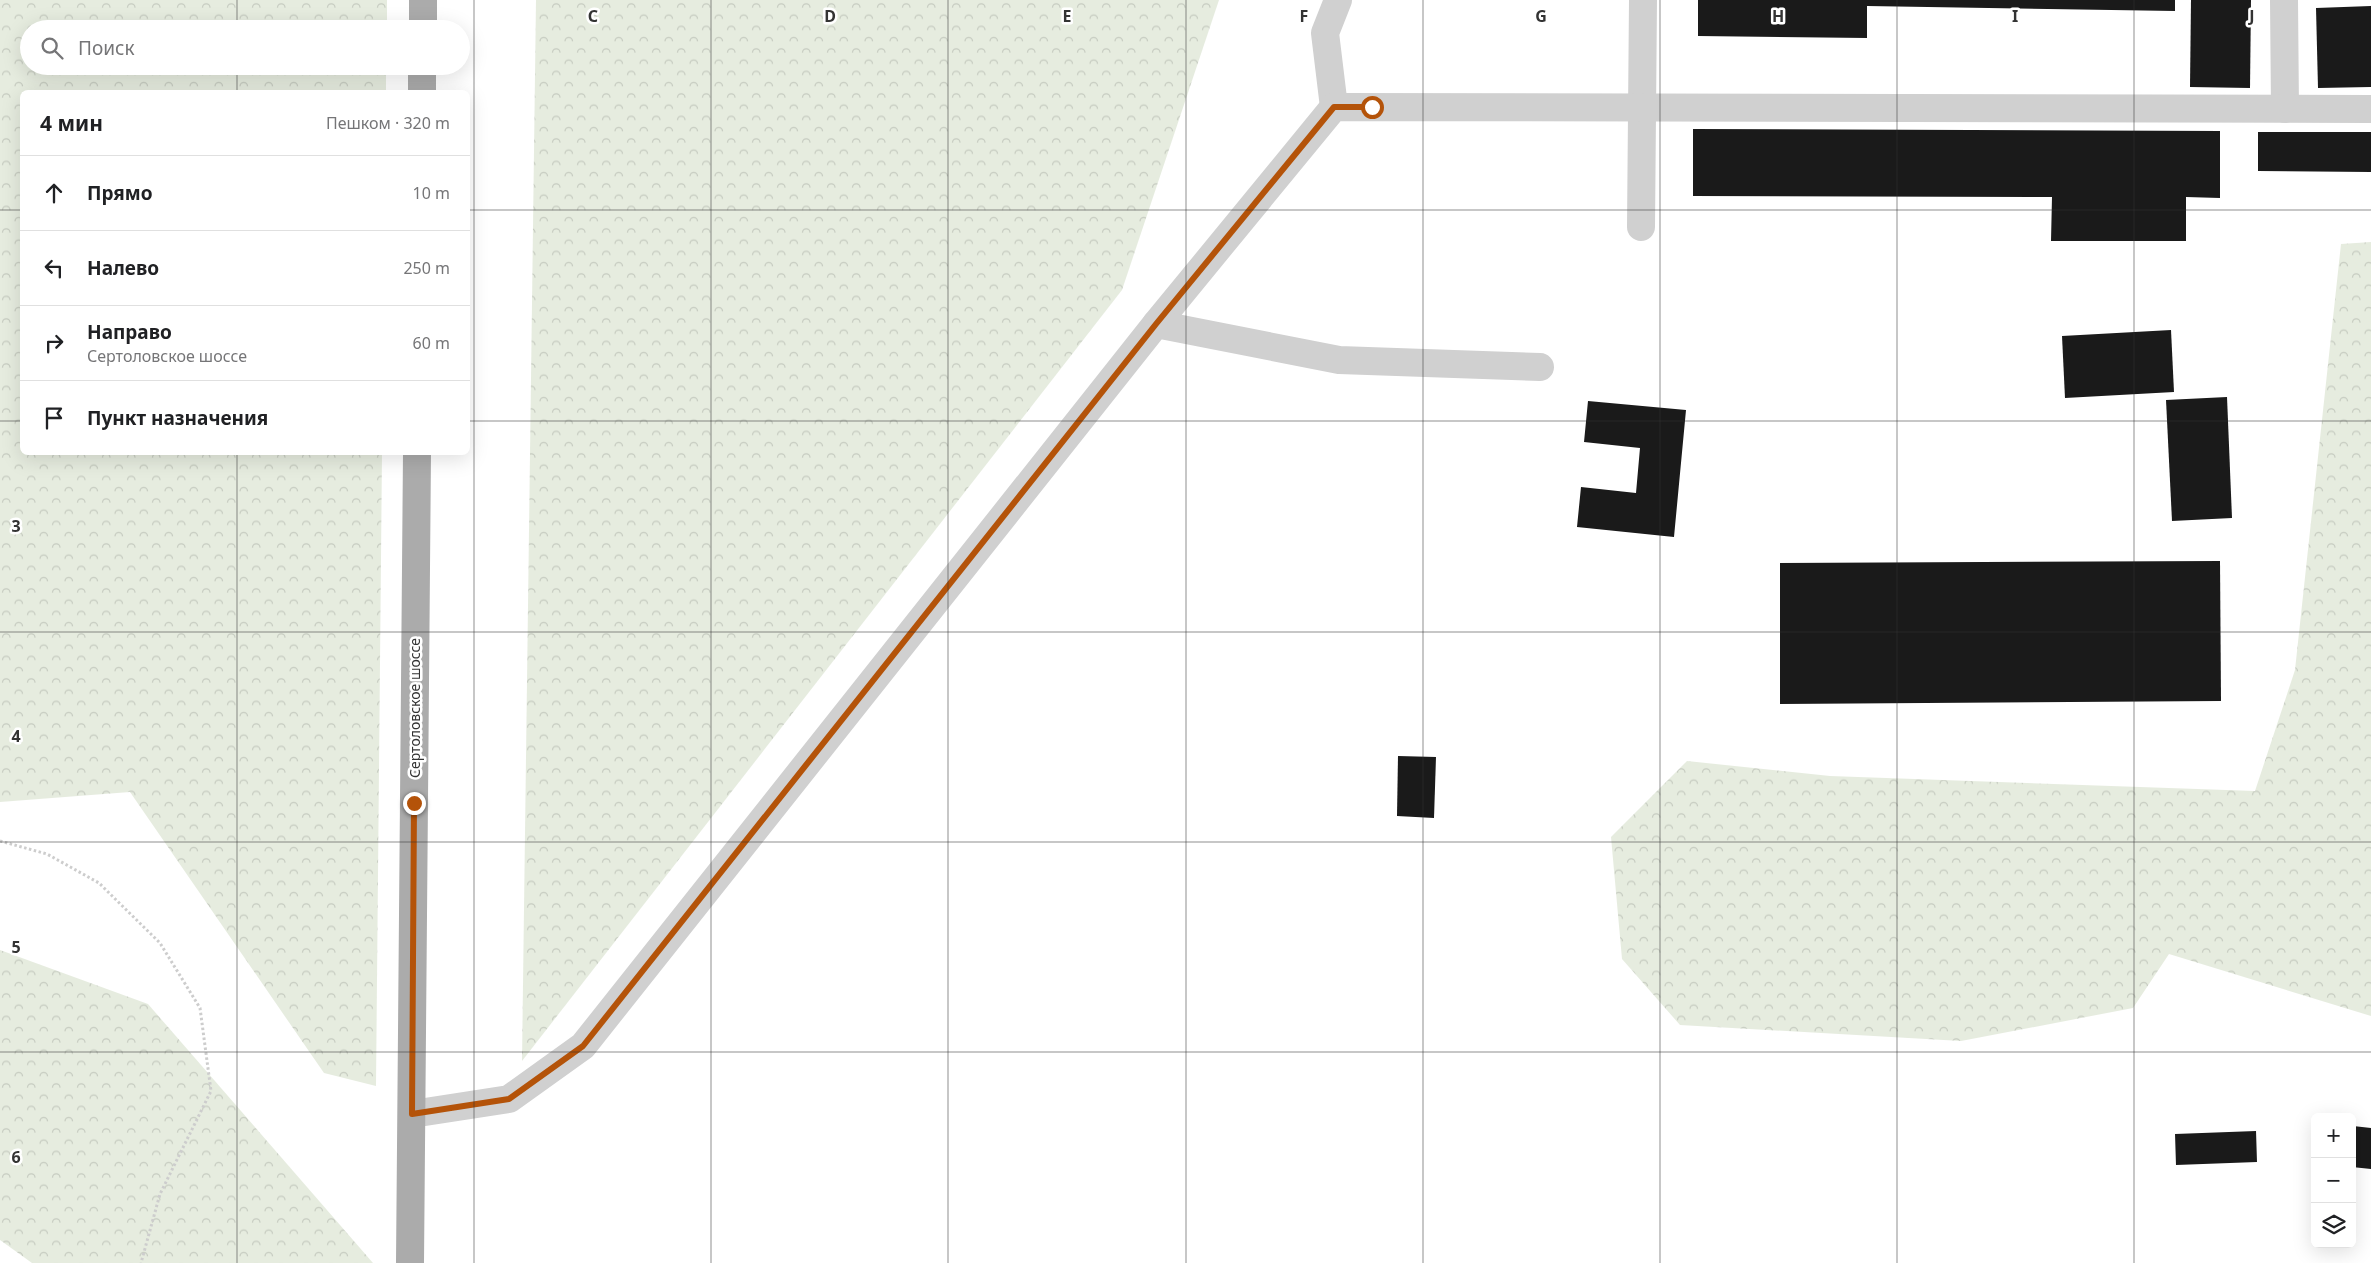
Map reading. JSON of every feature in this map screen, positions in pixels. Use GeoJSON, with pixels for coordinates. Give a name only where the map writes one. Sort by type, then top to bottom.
{"type":"FeatureCollection","features":[{"type":"Feature","properties":{"kind":"main road"},"geometry":{"type":"LineString","coordinates":[[423,0],[423,20]]}},
{"type":"Feature","properties":{"kind":"main road"},"geometry":{"type":"LineString","coordinates":[[422,75],[422,90]]}},
{"type":"Feature","properties":{"kind":"main road","name":"Сертоловское шоссе"},"geometry":{"type":"LineString","coordinates":[[410,1263],[417,455]]}},
{"type":"Feature","properties":{"kind":"lane"},"geometry":{"type":"LineString","coordinates":[[412,1114],[509,1099],[583,1046],[1156,324],[1334,107],[1325,33],[1338,0]]}},
{"type":"Feature","properties":{"kind":"lane"},"geometry":{"type":"LineString","coordinates":[[1641,226],[1643,0]]}},
{"type":"Feature","properties":{"kind":"lane"},"geometry":{"type":"LineString","coordinates":[[2284,0],[2285,109]]}},
{"type":"Feature","properties":{"kind":"lane"},"geometry":{"type":"LineString","coordinates":[[1334,107],[2371,109]]}},
{"type":"Feature","properties":{"kind":"lane"},"geometry":{"type":"LineString","coordinates":[[1156,324],[1339,360],[1540,367]]}},
{"type":"Feature","properties":{"kind":"path"},"geometry":{"type":"LineString","coordinates":[[0,841],[47,854],[99,883],[160,943],[200,1008],[211,1091],[160,1194],[141,1263]]}},
{"type":"Feature","properties":{"kind":"green space"},"geometry":{"type":"Polygon","coordinates":[[[0,0],[387,0],[387,20],[20,20],[20,75],[386,75],[386,90],[20,90],[20,455],[382,455],[376,1086],[324,1073],[130,792],[0,802],[0,0]]]}},
{"type":"Feature","properties":{"kind":"green space"},"geometry":{"type":"Polygon","coordinates":[[[536,0],[1219,0],[1122,290],[522,1061],[536,0]]]}},
{"type":"Feature","properties":{"kind":"green space"},"geometry":{"type":"Polygon","coordinates":[[[2371,242],[2371,1016],[2169,954],[2133,1008],[1961,1041],[1680,1025],[1622,959],[1611,837],[1687,761],[1830,776],[2255,791],[2295,670],[2341,244],[2371,242]]]}},
{"type":"Feature","properties":{"kind":"green space"},"geometry":{"type":"Polygon","coordinates":[[[0,950],[148,1004],[373,1263],[32,1263],[0,1240],[0,950]]]}},
{"type":"Feature","properties":{"kind":"building"},"geometry":{"type":"Polygon","coordinates":[[[1698,0],[2175,0],[2175,11],[1867,6],[1867,38],[1698,36],[1698,0]]]}},
{"type":"Feature","properties":{"kind":"building"},"geometry":{"type":"Polygon","coordinates":[[[2191,0],[2251,0],[2250,88],[2190,87],[2191,0]]]}},
{"type":"Feature","properties":{"kind":"building"},"geometry":{"type":"Polygon","coordinates":[[[2371,6],[2371,87],[2318,88],[2316,8],[2371,6]]]}},
{"type":"Feature","properties":{"kind":"building"},"geometry":{"type":"Polygon","coordinates":[[[1693,129],[2220,131],[2220,198],[2186,197],[2186,241],[2051,241],[2052,197],[1693,196],[1693,129]]]}},
{"type":"Feature","properties":{"kind":"building"},"geometry":{"type":"Polygon","coordinates":[[[2258,132],[2371,132],[2371,172],[2258,171],[2258,132]]]}},
{"type":"Feature","properties":{"kind":"building"},"geometry":{"type":"Polygon","coordinates":[[[2171,330],[2174,392],[2065,398],[2062,336],[2171,330]]]}},
{"type":"Feature","properties":{"kind":"building"},"geometry":{"type":"Polygon","coordinates":[[[2227,397],[2232,518],[2172,521],[2166,400],[2227,397]]]}},
{"type":"Feature","properties":{"kind":"building"},"geometry":{"type":"Polygon","coordinates":[[[1588,401],[1686,410],[1674,537],[1577,527],[1581,487],[1636,493],[1640,448],[1584,442],[1588,401]]]}},
{"type":"Feature","properties":{"kind":"building"},"geometry":{"type":"Polygon","coordinates":[[[2220,561],[2221,701],[1780,704],[1780,563],[2220,561]]]}},
{"type":"Feature","properties":{"kind":"building"},"geometry":{"type":"Polygon","coordinates":[[[1398,756],[1436,757],[1434,818],[1397,816],[1398,756]]]}},
{"type":"Feature","properties":{"kind":"building"},"geometry":{"type":"Polygon","coordinates":[[[2356,1126],[2371,1128],[2371,1169],[2356,1167],[2356,1126]]]}},
{"type":"Feature","properties":{"kind":"building"},"geometry":{"type":"Polygon","coordinates":[[[2256,1131],[2257,1162],[2176,1165],[2175,1134],[2256,1131]]]}},
{"type":"Feature","properties":{"kind":"route"},"geometry":{"type":"LineString","coordinates":[[414,803],[412,1114],[509,1099],[583,1046],[1156,324],[1334,107],[1372,107]]}}]}
